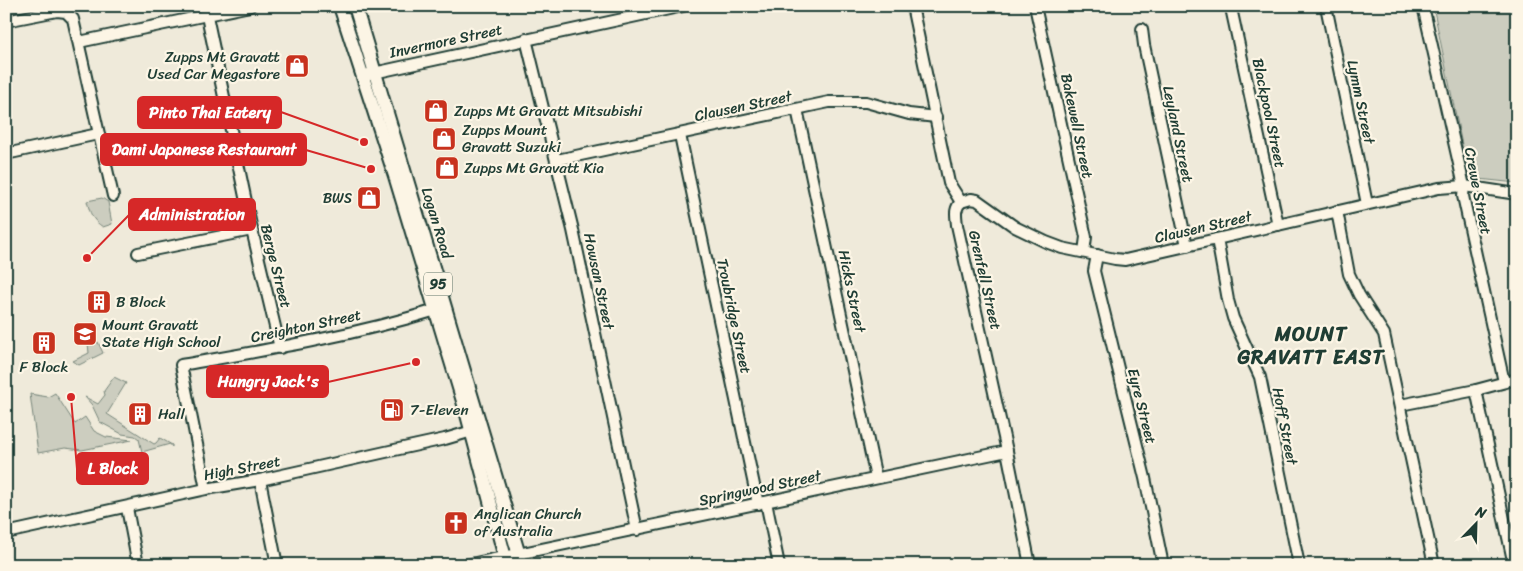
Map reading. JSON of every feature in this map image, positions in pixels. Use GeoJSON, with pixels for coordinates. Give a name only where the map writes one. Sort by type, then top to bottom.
{"type":"FeatureCollection","features":[{"type":"Feature","properties":{"kind":"main road","name":"Logan Road"},"geometry":{"type":"LineString","coordinates":[[340,6],[436,310],[520,559]]}},
{"type":"Feature","properties":{"kind":"main road","name":"Logan Road"},"geometry":{"type":"LineString","coordinates":[[355,6],[477,429],[506,561]]}},
{"type":"Feature","properties":{"kind":"street"},"geometry":{"type":"LineString","coordinates":[[79,42],[250,6]]}},
{"type":"Feature","properties":{"kind":"street","name":"Invermore Street"},"geometry":{"type":"LineString","coordinates":[[362,75],[683,6]]}},
{"type":"Feature","properties":{"kind":"street"},"geometry":{"type":"LineString","coordinates":[[912,6],[949,183],[961,202]]}},
{"type":"Feature","properties":{"kind":"street","name":"Bakewell Street"},"geometry":{"type":"LineString","coordinates":[[1035,6],[1086,237],[1084,252]]}},
{"type":"Feature","properties":{"kind":"street","name":"Lymm Street"},"geometry":{"type":"LineString","coordinates":[[1326,6],[1367,204]]}},
{"type":"Feature","properties":{"kind":"street","name":"Crewe Street"},"geometry":{"type":"LineString","coordinates":[[1423,6],[1464,186],[1462,196],[1504,382]]}},
{"type":"Feature","properties":{"kind":"street","name":"Blackpool Street"},"geometry":{"type":"LineString","coordinates":[[1231,8],[1278,225]]}},
{"type":"Feature","properties":{"kind":"street"},"geometry":{"type":"LineString","coordinates":[[6,21],[55,11],[68,13],[75,22],[113,196]]}},
{"type":"Feature","properties":{"kind":"street","name":"Berge Street"},"geometry":{"type":"LineString","coordinates":[[207,16],[252,230],[280,348]]}},
{"type":"Feature","properties":{"kind":"street","name":"Leyland Street"},"geometry":{"type":"LineString","coordinates":[[1142,29],[1187,246]]}},
{"type":"Feature","properties":{"kind":"street","name":"Howsan Street"},"geometry":{"type":"LineString","coordinates":[[526,39],[557,160],[637,530]]}},
{"type":"Feature","properties":{"kind":"street","name":"Clausen Street"},"geometry":{"type":"LineString","coordinates":[[557,160],[829,102],[866,102],[909,114],[936,117]]}},
{"type":"Feature","properties":{"kind":"street","name":"Hicks Street"},"geometry":{"type":"LineString","coordinates":[[797,109],[876,478]]}},
{"type":"Feature","properties":{"kind":"street"},"geometry":{"type":"LineString","coordinates":[[6,154],[98,134]]}},
{"type":"Feature","properties":{"kind":"street","name":"Troubridge Street"},"geometry":{"type":"LineString","coordinates":[[680,135],[762,503],[779,565]]}},
{"type":"Feature","properties":{"kind":"street","name":"Clausen Street"},"geometry":{"type":"LineString","coordinates":[[961,202],[970,199],[977,200],[1003,219],[1029,234],[1062,248],[1125,260],[1439,188],[1464,186],[1517,194]]}},
{"type":"Feature","properties":{"kind":"street","name":"Grenfell Street"},"geometry":{"type":"LineString","coordinates":[[961,202],[957,206],[956,211],[957,225],[1030,565]]}},
{"type":"Feature","properties":{"kind":"street"},"geometry":{"type":"LineString","coordinates":[[1337,211],[1349,274],[1384,334],[1434,565]]}},
{"type":"Feature","properties":{"kind":"street"},"geometry":{"type":"LineString","coordinates":[[138,253],[252,230]]}},
{"type":"Feature","properties":{"kind":"street","name":"Hoff Street"},"geometry":{"type":"LineString","coordinates":[[1216,239],[1233,318],[1260,377],[1298,565]]}},
{"type":"Feature","properties":{"kind":"street","name":"Eyre Street"},"geometry":{"type":"LineString","coordinates":[[1097,255],[1094,271],[1145,478],[1163,565]]}},
{"type":"Feature","properties":{"kind":"street","name":"Creighton Street"},"geometry":{"type":"LineString","coordinates":[[206,489],[181,365],[280,348],[360,331],[436,310]]}},
{"type":"Feature","properties":{"kind":"street"},"geometry":{"type":"LineString","coordinates":[[1400,405],[1476,390],[1517,379]]}},
{"type":"Feature","properties":{"kind":"street"},"geometry":{"type":"LineString","coordinates":[[1476,390],[1514,565]]}},
{"type":"Feature","properties":{"kind":"street","name":"High Street"},"geometry":{"type":"LineString","coordinates":[[6,534],[206,489],[260,480],[445,439],[477,429]]}},
{"type":"Feature","properties":{"kind":"street","name":"Springwood Street"},"geometry":{"type":"LineString","coordinates":[[466,565],[520,559],[637,530],[1007,451]]}},
{"type":"Feature","properties":{"kind":"street"},"geometry":{"type":"LineString","coordinates":[[260,480],[277,565]]}},
{"type":"Feature","properties":{"kind":"street"},"geometry":{"type":"LineString","coordinates":[[127,508],[138,565]]}},
{"type":"Feature","properties":{"kind":"shaded area"},"geometry":{"type":"Polygon","coordinates":[[[1433,6],[1517,6],[1517,183],[1469,178],[1433,6]]]}},
{"type":"Feature","properties":{"kind":"shaded area"},"geometry":{"type":"Polygon","coordinates":[[[102,198],[108,202],[112,224],[103,227],[92,216],[87,201],[102,198]]]}},
{"type":"Feature","properties":{"kind":"shaded area"},"geometry":{"type":"Polygon","coordinates":[[[87,334],[90,334],[95,343],[98,342],[103,353],[79,365],[73,361],[89,353],[87,334]]]}},
{"type":"Feature","properties":{"kind":"shaded area"},"geometry":{"type":"Polygon","coordinates":[[[114,377],[126,383],[107,414],[154,444],[160,438],[172,445],[172,447],[170,444],[142,452],[139,439],[135,436],[122,434],[100,422],[92,405],[85,397],[98,404],[114,377]]]}},
{"type":"Feature","properties":{"kind":"shaded area"},"geometry":{"type":"Polygon","coordinates":[[[55,393],[75,424],[85,417],[94,431],[106,437],[132,440],[82,450],[65,448],[38,453],[30,394],[48,397],[55,393]]]}},
{"type":"Feature","properties":{"kind":"place","name":"Zupps Mt Gravatt Used Car Megastore"},"geometry":{"type":"Point","coordinates":[297,66]}},
{"type":"Feature","properties":{"kind":"place","name":"Zupps Mt Gravatt Mitsubishi"},"geometry":{"type":"Point","coordinates":[436,111]}},
{"type":"Feature","properties":{"kind":"place","name":"Zupps Mount Gravatt Suzuki"},"geometry":{"type":"Point","coordinates":[444,139]}},
{"type":"Feature","properties":{"kind":"place","name":"Pinto Thai Eatery"},"geometry":{"type":"Point","coordinates":[364,142]}},
{"type":"Feature","properties":{"kind":"place","name":"Zupps Mt Gravatt Kia"},"geometry":{"type":"Point","coordinates":[447,168]}},
{"type":"Feature","properties":{"kind":"place","name":"Dami Japanese Restaurant"},"geometry":{"type":"Point","coordinates":[371,169]}},
{"type":"Feature","properties":{"kind":"place","name":"BWS"},"geometry":{"type":"Point","coordinates":[369,198]}},
{"type":"Feature","properties":{"kind":"place","name":"Administration"},"geometry":{"type":"Point","coordinates":[87,258]}},
{"type":"Feature","properties":{"kind":"place","name":"B Block"},"geometry":{"type":"Point","coordinates":[99,302]}},
{"type":"Feature","properties":{"kind":"place","name":"Mount Gravatt State High School"},"geometry":{"type":"Point","coordinates":[85,334]}},
{"type":"Feature","properties":{"kind":"place","name":"F Block"},"geometry":{"type":"Point","coordinates":[44,343]}},
{"type":"Feature","properties":{"kind":"place","name":"Hungry Jack's"},"geometry":{"type":"Point","coordinates":[416,362]}},
{"type":"Feature","properties":{"kind":"place","name":"L Block"},"geometry":{"type":"Point","coordinates":[71,397]}},
{"type":"Feature","properties":{"kind":"place","name":"7-Eleven"},"geometry":{"type":"Point","coordinates":[392,410]}},
{"type":"Feature","properties":{"kind":"place","name":"Hall"},"geometry":{"type":"Point","coordinates":[140,414]}},
{"type":"Feature","properties":{"kind":"place","name":"Anglican Church of Australia"},"geometry":{"type":"Point","coordinates":[456,523]}},
{"type":"Feature","properties":{"kind":"district","name":"MOUNT GRAVATT EAST"},"geometry":{"type":"Point","coordinates":[1311,346]}}]}
